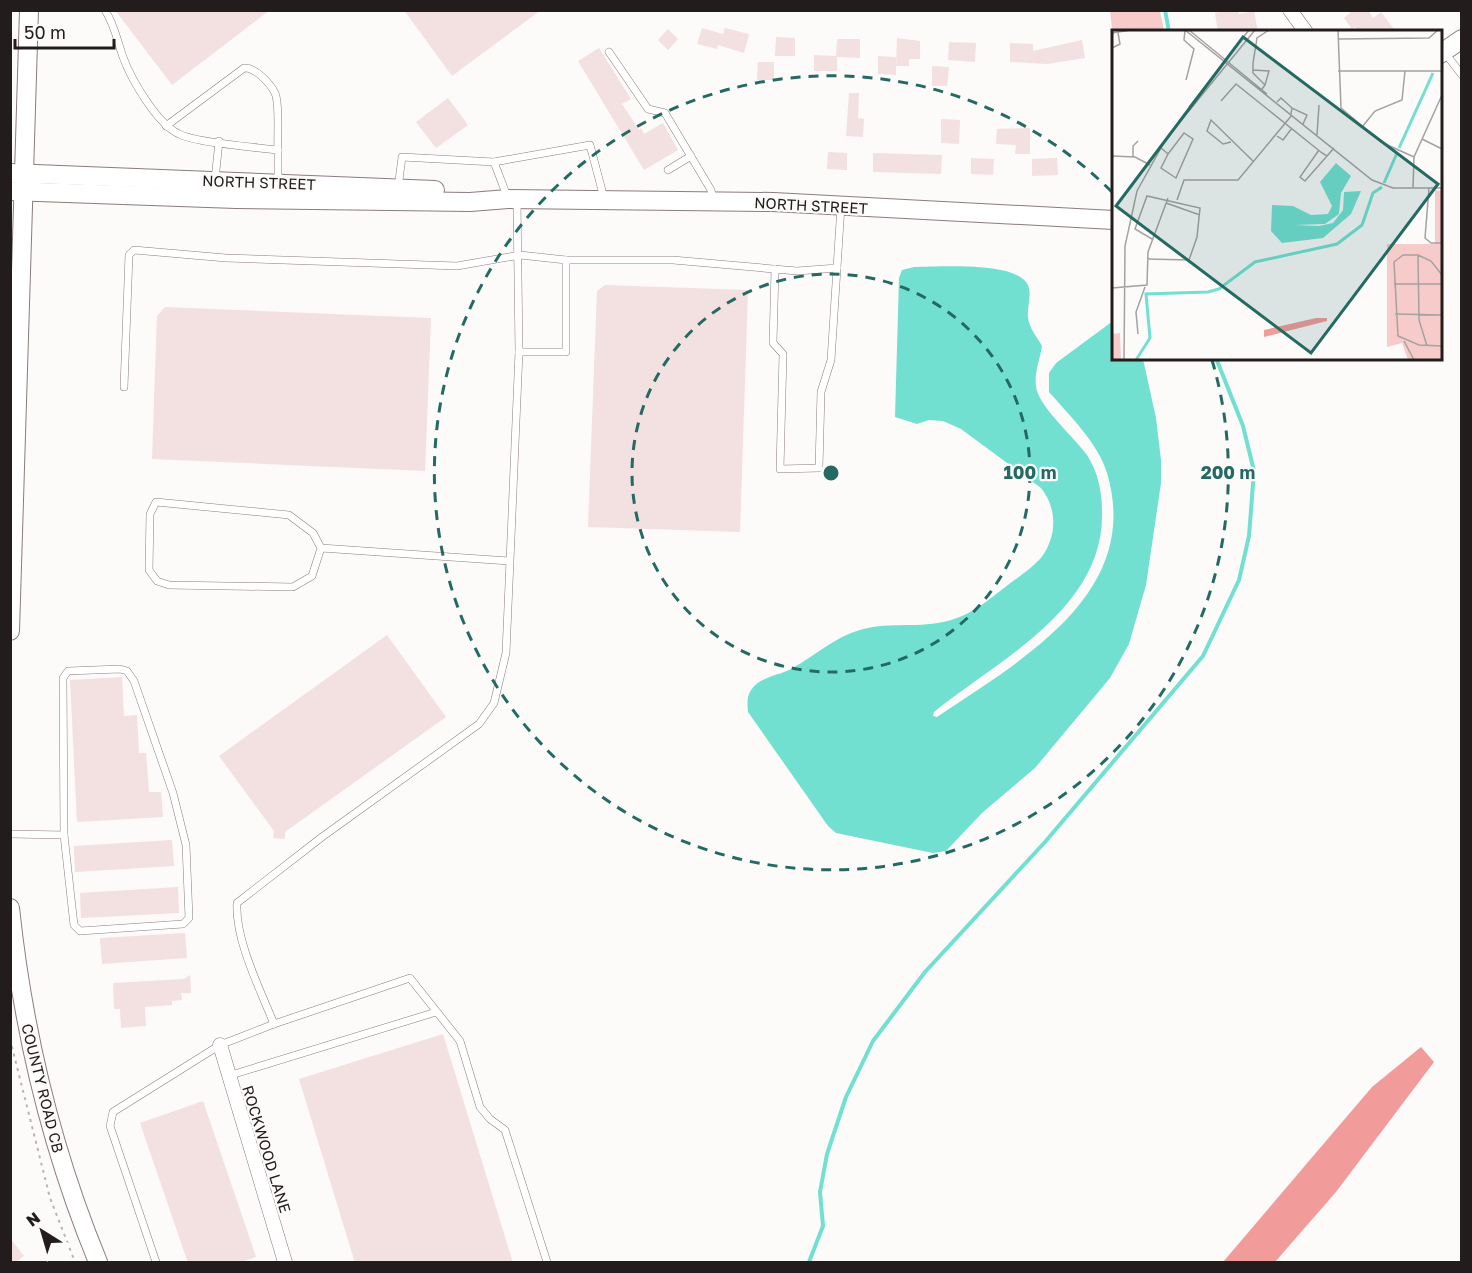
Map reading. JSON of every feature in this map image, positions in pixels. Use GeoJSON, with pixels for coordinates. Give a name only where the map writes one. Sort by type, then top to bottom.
{"type":"FeatureCollection","features":[{"type":"Feature","properties":{"kind":"street"},"geometry":{"type":"LineString","coordinates":[[10,631],[17,191],[29,10]]}},
{"type":"Feature","properties":{"kind":"street"},"geometry":{"type":"LineString","coordinates":[[1290,10],[1305,30]]}},
{"type":"Feature","properties":{"kind":"street"},"geometry":{"type":"LineString","coordinates":[[1442,53],[1461,39]]}},
{"type":"Feature","properties":{"kind":"street","name":"NORTH STREET"},"geometry":{"type":"LineString","coordinates":[[18,173],[398,188],[469,192],[513,199]]}},
{"type":"Feature","properties":{"kind":"street","name":"NORTH STREET"},"geometry":{"type":"LineString","coordinates":[[17,191],[236,199],[713,202],[1112,220]]}},
{"type":"Feature","properties":{"kind":"street","name":"COUNTY ROAD CB"},"geometry":{"type":"LineString","coordinates":[[10,908],[13,954],[25,1018],[50,1124],[98,1263]]}},
{"type":"Feature","properties":{"kind":"street","name":"ROCKWOOD LANE"},"geometry":{"type":"LineString","coordinates":[[220,1045],[285,1263]]}},
{"type":"Feature","properties":{"kind":"lane"},"geometry":{"type":"LineString","coordinates":[[105,10],[116,29],[123,56],[141,92],[166,126],[190,138],[278,150]]}},
{"type":"Feature","properties":{"kind":"lane"},"geometry":{"type":"LineString","coordinates":[[609,52],[648,109],[665,113],[711,190],[713,202]]}},
{"type":"Feature","properties":{"kind":"lane"},"geometry":{"type":"LineString","coordinates":[[1442,53],[1461,75]]}},
{"type":"Feature","properties":{"kind":"lane"},"geometry":{"type":"LineString","coordinates":[[166,126],[244,68],[256,70],[276,94],[279,183]]}},
{"type":"Feature","properties":{"kind":"lane"},"geometry":{"type":"LineString","coordinates":[[215,180],[219,141]]}},
{"type":"Feature","properties":{"kind":"lane"},"geometry":{"type":"LineString","coordinates":[[398,188],[402,157],[494,162],[590,145],[605,201]]}},
{"type":"Feature","properties":{"kind":"lane"},"geometry":{"type":"LineString","coordinates":[[668,170],[691,156]]}},
{"type":"Feature","properties":{"kind":"lane"},"geometry":{"type":"LineString","coordinates":[[274,1023],[252,969],[236,915],[237,903],[322,837],[479,724],[494,703],[506,653],[519,352],[520,255],[513,199],[494,162]]}},
{"type":"Feature","properties":{"kind":"lane"},"geometry":{"type":"LineString","coordinates":[[776,269],[773,343],[783,354],[780,469],[819,468],[821,392],[831,360],[841,206]]}},
{"type":"Feature","properties":{"kind":"lane"},"geometry":{"type":"LineString","coordinates":[[124,387],[129,255],[134,250],[226,258],[456,266],[520,255],[566,260],[673,260],[797,271],[837,268]]}},
{"type":"Feature","properties":{"kind":"lane"},"geometry":{"type":"LineString","coordinates":[[519,352],[566,352],[566,260]]}},
{"type":"Feature","properties":{"kind":"lane"},"geometry":{"type":"LineString","coordinates":[[156,502],[289,515],[313,533],[321,548],[312,576],[293,587],[169,585],[158,581],[149,570],[150,514],[156,502]]}},
{"type":"Feature","properties":{"kind":"lane"},"geometry":{"type":"LineString","coordinates":[[321,548],[509,561]]}},
{"type":"Feature","properties":{"kind":"lane"},"geometry":{"type":"LineString","coordinates":[[68,671],[127,671],[134,681],[173,793],[186,845],[188,921],[80,931],[76,928],[64,835],[64,674],[68,671]]}},
{"type":"Feature","properties":{"kind":"lane"},"geometry":{"type":"LineString","coordinates":[[10,834],[64,835]]}},
{"type":"Feature","properties":{"kind":"lane"},"geometry":{"type":"LineString","coordinates":[[156,1263],[110,1126],[113,1112],[220,1045],[274,1023],[410,978],[460,1041],[480,1107],[490,1119],[505,1130],[547,1263]]}},
{"type":"Feature","properties":{"kind":"lane"},"geometry":{"type":"LineString","coordinates":[[228,1076],[436,1012]]}},
{"type":"Feature","properties":{"kind":"path"},"geometry":{"type":"LineString","coordinates":[[10,1039],[50,1198],[75,1263]]}},
{"type":"Feature","properties":{"kind":"shaded area"},"geometry":{"type":"Polygon","coordinates":[[[1110,11],[1160,11],[1164,30],[1112,30],[1110,11]]]}},
{"type":"Feature","properties":{"kind":"shaded area"},"geometry":{"type":"Polygon","coordinates":[[[958,266],[993,269],[1021,277],[1028,285],[1029,321],[1042,346],[1036,376],[1038,394],[1049,412],[1087,455],[1099,482],[1102,504],[1098,545],[1086,576],[1068,603],[1017,651],[934,712],[933,716],[937,717],[1037,647],[1067,619],[1091,588],[1107,554],[1113,516],[1107,473],[1090,440],[1049,392],[1049,373],[1056,363],[1112,322],[1112,360],[1143,360],[1156,418],[1161,460],[1161,483],[1146,585],[1129,644],[1110,678],[1035,768],[983,812],[946,851],[933,853],[836,833],[828,826],[748,712],[747,706],[748,697],[755,685],[791,669],[847,635],[879,626],[943,622],[967,613],[986,602],[1032,567],[1046,551],[1050,542],[1053,514],[1047,496],[1041,488],[961,429],[943,421],[929,420],[917,424],[895,417],[899,278],[902,270],[914,267],[958,266]]]}},
{"type":"Feature","properties":{"kind":"shaded area"},"geometry":{"type":"Polygon","coordinates":[[[1421,1047],[1434,1062],[1336,1192],[1275,1262],[1223,1262],[1372,1087],[1421,1047]]]}},
{"type":"Feature","properties":{"kind":"building"},"geometry":{"type":"Polygon","coordinates":[[[115,10],[270,10],[172,85],[115,10]]]}},
{"type":"Feature","properties":{"kind":"building"},"geometry":{"type":"Polygon","coordinates":[[[404,10],[541,10],[452,76],[404,10]]]}},
{"type":"Feature","properties":{"kind":"building"},"geometry":{"type":"Polygon","coordinates":[[[1227,10],[1238,10],[1239,14],[1254,11],[1258,30],[1218,30],[1215,13],[1227,10]]]}},
{"type":"Feature","properties":{"kind":"building"},"geometry":{"type":"Polygon","coordinates":[[[1353,10],[1368,10],[1373,18],[1381,12],[1394,30],[1357,30],[1355,27],[1352,29],[1344,18],[1353,10]]]}},
{"type":"Feature","properties":{"kind":"building"},"geometry":{"type":"Polygon","coordinates":[[[702,28],[723,34],[725,28],[749,34],[744,53],[718,45],[717,49],[697,44],[702,28]]]}},
{"type":"Feature","properties":{"kind":"building"},"geometry":{"type":"Polygon","coordinates":[[[668,29],[678,39],[668,50],[658,40],[668,29]]]}},
{"type":"Feature","properties":{"kind":"building"},"geometry":{"type":"Polygon","coordinates":[[[776,37],[795,38],[795,56],[775,56],[776,37]]]}},
{"type":"Feature","properties":{"kind":"building"},"geometry":{"type":"Polygon","coordinates":[[[897,38],[920,41],[920,59],[909,59],[909,66],[896,66],[897,38]]]}},
{"type":"Feature","properties":{"kind":"building"},"geometry":{"type":"Polygon","coordinates":[[[837,39],[860,39],[860,58],[837,57],[837,71],[814,71],[814,55],[836,56],[837,39]]]}},
{"type":"Feature","properties":{"kind":"building"},"geometry":{"type":"Polygon","coordinates":[[[1082,40],[1085,58],[1047,64],[1010,62],[1010,43],[1033,44],[1033,51],[1082,40]]]}},
{"type":"Feature","properties":{"kind":"building"},"geometry":{"type":"Polygon","coordinates":[[[949,42],[976,43],[975,62],[948,60],[949,42]]]}},
{"type":"Feature","properties":{"kind":"building"},"geometry":{"type":"Polygon","coordinates":[[[599,48],[631,99],[622,104],[639,130],[641,128],[644,134],[663,123],[678,150],[644,170],[578,61],[599,48]]]}},
{"type":"Feature","properties":{"kind":"building"},"geometry":{"type":"Polygon","coordinates":[[[878,56],[896,57],[896,75],[878,74],[878,56]]]}},
{"type":"Feature","properties":{"kind":"building"},"geometry":{"type":"Polygon","coordinates":[[[758,62],[774,62],[774,80],[757,80],[758,62]]]}},
{"type":"Feature","properties":{"kind":"building"},"geometry":{"type":"Polygon","coordinates":[[[932,66],[949,67],[947,86],[932,86],[932,66]]]}},
{"type":"Feature","properties":{"kind":"building"},"geometry":{"type":"Polygon","coordinates":[[[849,93],[859,93],[858,118],[864,119],[863,137],[846,136],[849,93]]]}},
{"type":"Feature","properties":{"kind":"building"},"geometry":{"type":"Polygon","coordinates":[[[448,98],[468,125],[436,148],[416,122],[448,98]]]}},
{"type":"Feature","properties":{"kind":"building"},"geometry":{"type":"Polygon","coordinates":[[[941,119],[960,120],[959,144],[941,143],[941,119]]]}},
{"type":"Feature","properties":{"kind":"building"},"geometry":{"type":"Polygon","coordinates":[[[1030,128],[1030,154],[1015,154],[1016,145],[996,144],[997,129],[1030,128]]]}},
{"type":"Feature","properties":{"kind":"building"},"geometry":{"type":"Polygon","coordinates":[[[828,152],[847,153],[847,170],[827,169],[828,152]]]}},
{"type":"Feature","properties":{"kind":"building"},"geometry":{"type":"Polygon","coordinates":[[[873,153],[942,155],[941,174],[873,172],[873,153]]]}},
{"type":"Feature","properties":{"kind":"building"},"geometry":{"type":"Polygon","coordinates":[[[971,158],[994,159],[993,175],[971,174],[971,158]]]}},
{"type":"Feature","properties":{"kind":"building"},"geometry":{"type":"Polygon","coordinates":[[[1057,158],[1058,175],[1032,176],[1032,159],[1057,158]]]}},
{"type":"Feature","properties":{"kind":"building"},"geometry":{"type":"Polygon","coordinates":[[[605,285],[748,290],[740,532],[588,527],[597,291],[605,285]]]}},
{"type":"Feature","properties":{"kind":"building"},"geometry":{"type":"Polygon","coordinates":[[[165,307],[431,318],[425,471],[152,459],[157,316],[165,307]]]}},
{"type":"Feature","properties":{"kind":"building"},"geometry":{"type":"Polygon","coordinates":[[[387,635],[446,717],[285,832],[285,839],[273,838],[274,831],[219,756],[387,635]]]}},
{"type":"Feature","properties":{"kind":"building"},"geometry":{"type":"Polygon","coordinates":[[[122,677],[124,716],[137,715],[139,753],[146,753],[149,792],[161,792],[163,817],[77,822],[70,680],[122,677]]]}},
{"type":"Feature","properties":{"kind":"building"},"geometry":{"type":"Polygon","coordinates":[[[172,840],[174,866],[75,872],[74,846],[172,840]]]}},
{"type":"Feature","properties":{"kind":"building"},"geometry":{"type":"Polygon","coordinates":[[[178,887],[179,913],[81,918],[80,893],[178,887]]]}},
{"type":"Feature","properties":{"kind":"building"},"geometry":{"type":"Polygon","coordinates":[[[185,933],[187,958],[102,964],[100,938],[185,933]]]}},
{"type":"Feature","properties":{"kind":"building"},"geometry":{"type":"Polygon","coordinates":[[[190,975],[191,993],[181,993],[182,1000],[172,1001],[172,1005],[145,1007],[146,1026],[121,1028],[120,1009],[114,1009],[113,983],[184,979],[190,975]]]}},
{"type":"Feature","properties":{"kind":"building"},"geometry":{"type":"Polygon","coordinates":[[[443,1034],[513,1263],[355,1263],[299,1079],[443,1034]]]}},
{"type":"Feature","properties":{"kind":"building"},"geometry":{"type":"Polygon","coordinates":[[[203,1101],[256,1257],[239,1263],[188,1263],[140,1123],[203,1101]]]}},
{"type":"Feature","properties":{"kind":"building"},"geometry":{"type":"Polygon","coordinates":[[[10,1238],[24,1256],[15,1263],[10,1263],[10,1238]]]}},
{"type":"Feature","properties":{"kind":"waterway"},"geometry":{"type":"LineString","coordinates":[[1165,10],[1169,30]]}},
{"type":"Feature","properties":{"kind":"waterway"},"geometry":{"type":"LineString","coordinates":[[809,1262],[823,1226],[820,1192],[827,1154],[846,1097],[873,1041],[925,972],[1045,842],[1203,656],[1239,580],[1249,536],[1254,471],[1243,426],[1217,360]]}}]}
